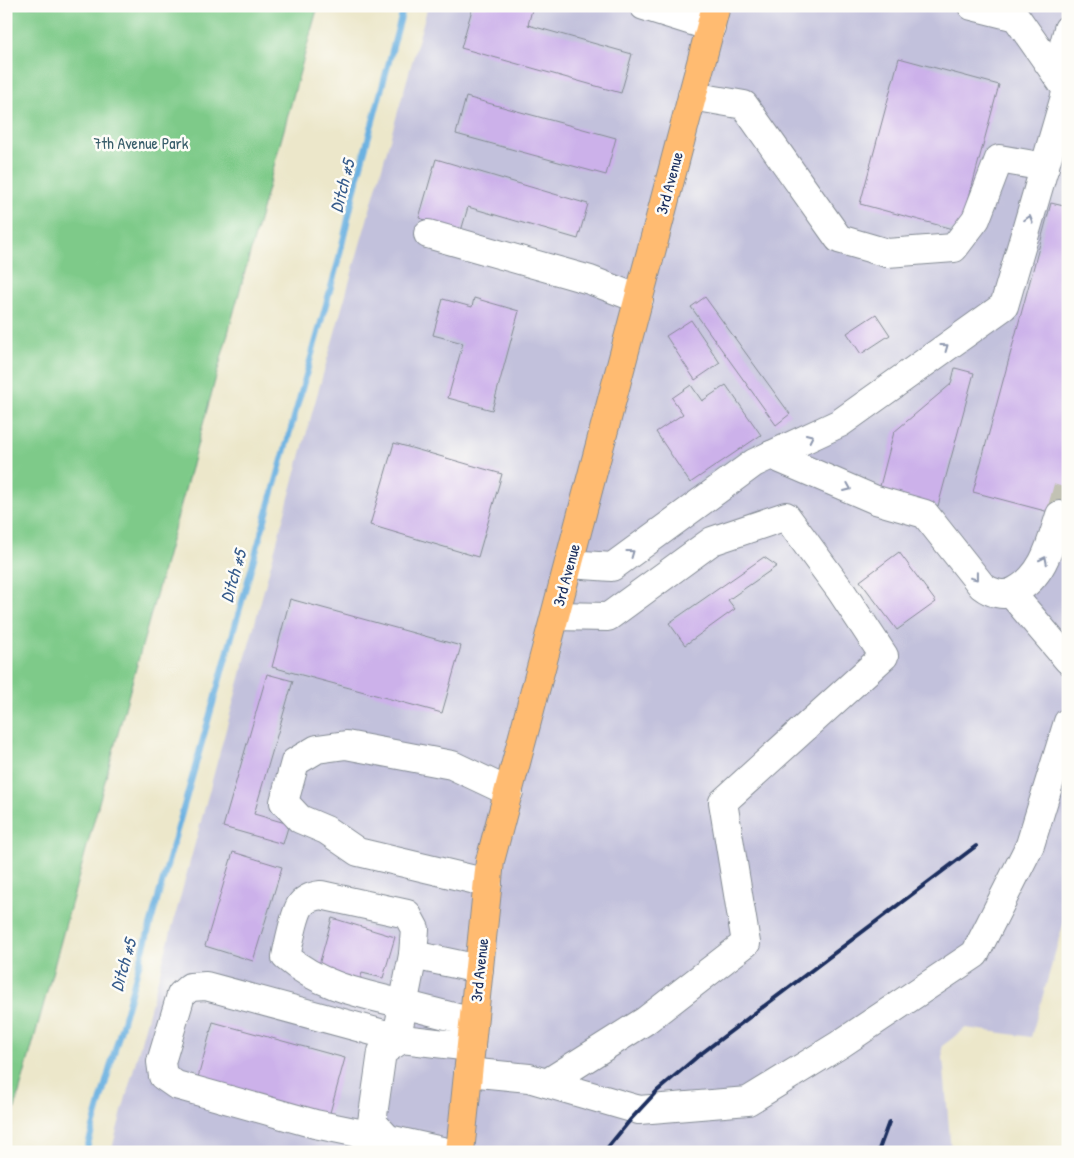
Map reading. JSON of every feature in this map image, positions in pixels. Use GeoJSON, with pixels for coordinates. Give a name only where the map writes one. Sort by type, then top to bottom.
{"type":"FeatureCollection","features":[{"type":"Feature","properties":{"kind":"main road","name":"3rd Avenue"},"geometry":{"type":"LineString","coordinates":[[460,1152],[490,861],[713,17]]}},
{"type":"Feature","properties":{"kind":"lane"},"geometry":{"type":"LineString","coordinates":[[644,6],[713,17]]}},
{"type":"Feature","properties":{"kind":"lane"},"geometry":{"type":"LineString","coordinates":[[569,564],[612,567],[754,463],[840,424],[1004,306],[1044,167],[1060,142],[1067,90],[1016,17],[972,6]]}},
{"type":"Feature","properties":{"kind":"lane"},"geometry":{"type":"LineString","coordinates":[[1056,74],[1068,29]]}},
{"type":"Feature","properties":{"kind":"lane"},"geometry":{"type":"LineString","coordinates":[[692,96],[744,105],[839,239],[887,253],[954,248],[976,220],[999,159],[1044,167]]}},
{"type":"Feature","properties":{"kind":"lane"},"geometry":{"type":"LineString","coordinates":[[428,234],[590,280],[639,299]]}},
{"type":"Feature","properties":{"kind":"lane"},"geometry":{"type":"LineString","coordinates":[[771,455],[876,500],[925,514],[982,586],[990,591],[1001,594],[1011,593],[1025,586],[1038,572],[1048,552],[1060,515]]}},
{"type":"Feature","properties":{"kind":"lane"},"geometry":{"type":"LineString","coordinates":[[547,1083],[645,1021],[746,943],[723,802],[884,656],[841,591],[786,516],[712,541],[608,617],[555,616]]}},
{"type":"Feature","properties":{"kind":"lane"},"geometry":{"type":"LineString","coordinates":[[1011,593],[1068,660]]}},
{"type":"Feature","properties":{"kind":"lane"},"geometry":{"type":"LineString","coordinates":[[402,1039],[399,1026],[404,1004],[413,955],[415,929],[407,914],[321,895],[310,897],[300,906],[288,944],[286,957],[299,968],[316,978],[345,989],[404,1004],[471,1047],[529,1078],[639,1110],[748,1101],[838,1045],[975,954],[1030,845],[1068,722]]}},
{"type":"Feature","properties":{"kind":"lane"},"geometry":{"type":"LineString","coordinates":[[488,883],[358,852],[326,830],[300,819],[284,802],[295,762],[317,749],[346,745],[452,766],[508,792]]}},
{"type":"Feature","properties":{"kind":"lane"},"geometry":{"type":"LineString","coordinates":[[413,955],[479,970]]}},
{"type":"Feature","properties":{"kind":"lane"},"geometry":{"type":"LineString","coordinates":[[446,1152],[315,1124],[176,1085],[163,1076],[161,1062],[181,995],[190,987],[206,986],[402,1039],[471,1047]]}},
{"type":"Feature","properties":{"kind":"lane"},"geometry":{"type":"LineString","coordinates":[[388,1139],[372,1122],[382,1052],[402,1039]]}},
{"type":"Feature","properties":{"kind":"shaded area"},"geometry":{"type":"Polygon","coordinates":[[[428,6],[1068,6],[1068,908],[1031,1037],[966,1028],[942,1046],[951,1152],[111,1152],[312,413],[428,6]]]}},
{"type":"Feature","properties":{"kind":"green space","name":"7th Avenue Park"},"geometry":{"type":"Polygon","coordinates":[[[6,6],[318,6],[6,1141],[6,6]]]}},
{"type":"Feature","properties":{"kind":"building"},"geometry":{"type":"Polygon","coordinates":[[[473,6],[533,6],[528,25],[632,54],[621,93],[461,48],[473,6]]]}},
{"type":"Feature","properties":{"kind":"building"},"geometry":{"type":"Polygon","coordinates":[[[899,58],[999,85],[960,231],[860,204],[899,58]]]}},
{"type":"Feature","properties":{"kind":"building"},"geometry":{"type":"Polygon","coordinates":[[[466,97],[616,138],[606,175],[456,134],[466,97]]]}},
{"type":"Feature","properties":{"kind":"building"},"geometry":{"type":"Polygon","coordinates":[[[436,159],[588,204],[578,239],[468,207],[461,231],[419,218],[436,159]]]}},
{"type":"Feature","properties":{"kind":"building"},"geometry":{"type":"Polygon","coordinates":[[[1051,203],[1068,207],[1068,517],[973,492],[1051,203]]]}},
{"type":"Feature","properties":{"kind":"building"},"geometry":{"type":"Polygon","coordinates":[[[705,297],[790,414],[776,425],[691,307],[705,297]]]}},
{"type":"Feature","properties":{"kind":"building"},"geometry":{"type":"Polygon","coordinates":[[[474,298],[519,311],[492,410],[448,398],[463,343],[433,335],[443,299],[472,307],[474,298]]]}},
{"type":"Feature","properties":{"kind":"building"},"geometry":{"type":"Polygon","coordinates":[[[876,314],[890,335],[861,354],[847,333],[876,314]]]}},
{"type":"Feature","properties":{"kind":"building"},"geometry":{"type":"Polygon","coordinates":[[[691,320],[720,363],[695,380],[666,336],[691,320]]]}},
{"type":"Feature","properties":{"kind":"building"},"geometry":{"type":"Polygon","coordinates":[[[955,368],[974,373],[938,506],[879,490],[894,432],[951,384],[955,368]]]}},
{"type":"Feature","properties":{"kind":"building"},"geometry":{"type":"Polygon","coordinates":[[[691,385],[702,401],[726,385],[761,435],[690,483],[656,432],[683,414],[672,398],[691,385]]]}},
{"type":"Feature","properties":{"kind":"building"},"geometry":{"type":"Polygon","coordinates":[[[394,443],[502,474],[478,557],[370,525],[394,443]]]}},
{"type":"Feature","properties":{"kind":"building"},"geometry":{"type":"Polygon","coordinates":[[[899,552],[936,602],[897,630],[860,581],[899,552]]]}},
{"type":"Feature","properties":{"kind":"building"},"geometry":{"type":"Polygon","coordinates":[[[764,557],[777,566],[728,600],[735,609],[685,645],[669,623],[764,557]]]}},
{"type":"Feature","properties":{"kind":"building"},"geometry":{"type":"Polygon","coordinates":[[[290,599],[461,646],[442,713],[272,667],[290,599]]]}},
{"type":"Feature","properties":{"kind":"building"},"geometry":{"type":"Polygon","coordinates":[[[267,674],[293,681],[254,814],[289,824],[283,844],[223,827],[267,674]]]}},
{"type":"Feature","properties":{"kind":"building"},"geometry":{"type":"Polygon","coordinates":[[[233,852],[282,867],[253,961],[205,946],[233,852]]]}},
{"type":"Feature","properties":{"kind":"building"},"geometry":{"type":"Polygon","coordinates":[[[332,918],[395,937],[383,978],[362,973],[358,987],[329,978],[332,969],[319,965],[332,918]]]}},
{"type":"Feature","properties":{"kind":"building"},"geometry":{"type":"Polygon","coordinates":[[[213,1022],[345,1058],[328,1120],[196,1085],[213,1022]]]}},
{"type":"Feature","properties":{"kind":"waterway","name":"Ditch #5"},"geometry":{"type":"LineString","coordinates":[[86,1152],[338,262],[358,176],[404,6]]}},
{"type":"Feature","properties":{"kind":"tunnel"},"geometry":{"type":"LineString","coordinates":[[1060,515],[1068,486]]}},
{"type":"Feature","properties":{"kind":"railway"},"geometry":{"type":"LineString","coordinates":[[604,1152],[657,1091],[698,1056],[976,846]]}},
{"type":"Feature","properties":{"kind":"railway"},"geometry":{"type":"LineString","coordinates":[[878,1152],[889,1122]]}}]}
